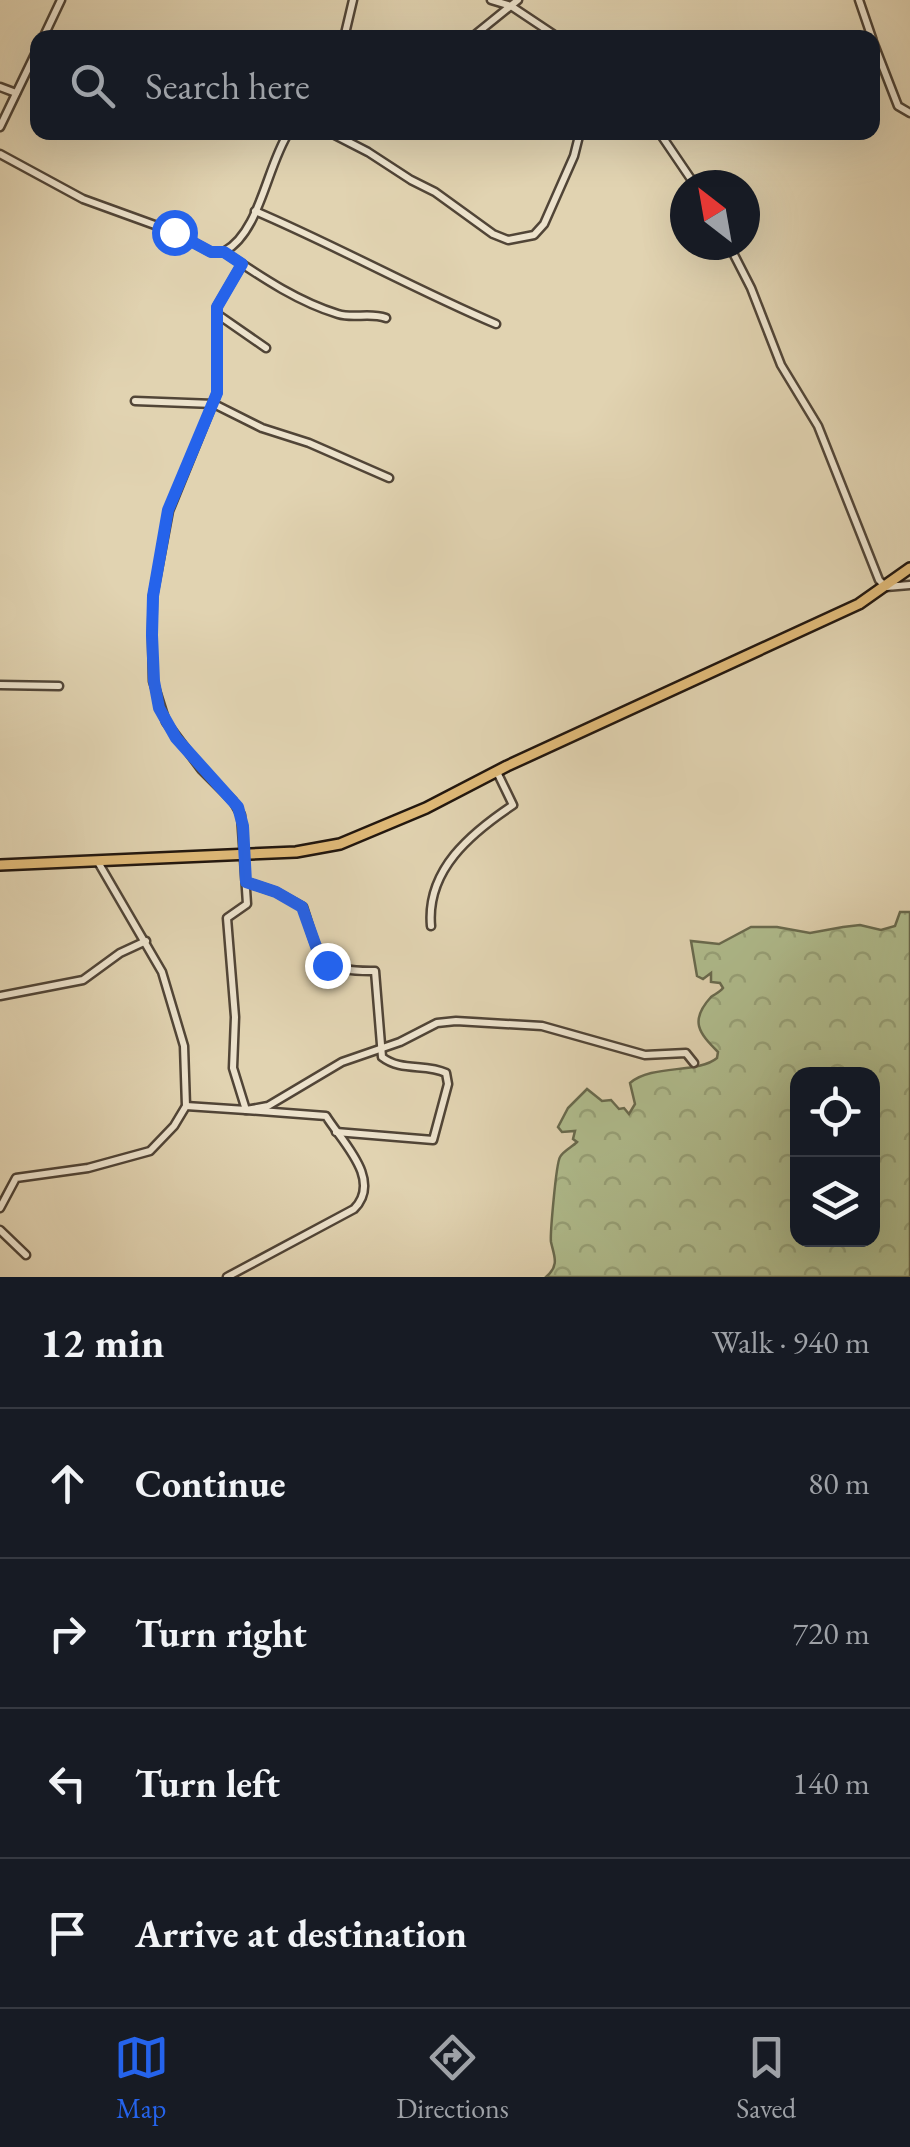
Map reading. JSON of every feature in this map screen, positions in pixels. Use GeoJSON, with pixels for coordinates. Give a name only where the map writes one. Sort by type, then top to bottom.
{"type":"FeatureCollection","features":[{"type":"Feature","properties":{"kind":"main road"},"geometry":{"type":"LineString","coordinates":[[0,866],[296,852],[340,844],[426,808],[858,604],[910,568]]}},
{"type":"Feature","properties":{"kind":"street"},"geometry":{"type":"LineString","coordinates":[[47,30],[61,0]]}},
{"type":"Feature","properties":{"kind":"street"},"geometry":{"type":"LineString","coordinates":[[346,30],[354,0]]}},
{"type":"Feature","properties":{"kind":"street"},"geometry":{"type":"LineString","coordinates":[[491,0],[511,6],[547,30]]}},
{"type":"Feature","properties":{"kind":"street"},"geometry":{"type":"LineString","coordinates":[[481,30],[518,0]]}},
{"type":"Feature","properties":{"kind":"street"},"geometry":{"type":"LineString","coordinates":[[859,0],[869,30]]}},
{"type":"Feature","properties":{"kind":"street"},"geometry":{"type":"LineString","coordinates":[[880,59],[898,106],[910,113]]}},
{"type":"Feature","properties":{"kind":"street"},"geometry":{"type":"LineString","coordinates":[[0,128],[30,64]]}},
{"type":"Feature","properties":{"kind":"street"},"geometry":{"type":"LineString","coordinates":[[0,87],[16,93]]}},
{"type":"Feature","properties":{"kind":"street"},"geometry":{"type":"LineString","coordinates":[[224,252],[240,238],[255,211],[286,140]]}},
{"type":"Feature","properties":{"kind":"street"},"geometry":{"type":"LineString","coordinates":[[343,140],[435,192],[492,234],[508,240],[534,235],[544,224],[578,140]]}},
{"type":"Feature","properties":{"kind":"street"},"geometry":{"type":"LineString","coordinates":[[664,140],[685,170]]}},
{"type":"Feature","properties":{"kind":"street"},"geometry":{"type":"LineString","coordinates":[[0,154],[83,199],[174,232],[211,252],[224,252],[285,292],[311,304],[343,316],[373,314],[386,318]]}},
{"type":"Feature","properties":{"kind":"street"},"geometry":{"type":"LineString","coordinates":[[255,211],[496,324]]}},
{"type":"Feature","properties":{"kind":"street"},"geometry":{"type":"LineString","coordinates":[[737,260],[780,365],[818,426],[879,580],[886,587],[910,586]]}},
{"type":"Feature","properties":{"kind":"street"},"geometry":{"type":"LineString","coordinates":[[242,264],[216,314],[214,404],[164,527],[153,596],[154,681],[159,708],[176,738],[238,807],[246,908],[226,918],[236,1017],[234,1068],[246,1110]]}},
{"type":"Feature","properties":{"kind":"street"},"geometry":{"type":"LineString","coordinates":[[216,314],[266,348]]}},
{"type":"Feature","properties":{"kind":"street"},"geometry":{"type":"LineString","coordinates":[[135,401],[214,404],[262,428],[349,459],[389,478]]}},
{"type":"Feature","properties":{"kind":"street"},"geometry":{"type":"LineString","coordinates":[[0,685],[58,686]]}},
{"type":"Feature","properties":{"kind":"street"},"geometry":{"type":"LineString","coordinates":[[432,926],[438,884],[448,860],[513,805],[497,772]]}},
{"type":"Feature","properties":{"kind":"street"},"geometry":{"type":"LineString","coordinates":[[0,1208],[16,1178],[88,1168],[150,1150],[174,1126],[186,1106],[184,1046],[162,972],[98,860]]}},
{"type":"Feature","properties":{"kind":"street"},"geometry":{"type":"LineString","coordinates":[[246,882],[276,892],[302,907],[318,952],[327,965],[376,971],[382,1057],[389,1063],[442,1069],[446,1073],[448,1084],[433,1140],[336,1132]]}},
{"type":"Feature","properties":{"kind":"street"},"geometry":{"type":"LineString","coordinates":[[0,996],[83,980],[146,940]]}},
{"type":"Feature","properties":{"kind":"street"},"geometry":{"type":"LineString","coordinates":[[246,1110],[268,1106],[342,1062],[437,1023],[456,1021],[542,1026],[645,1055],[686,1052],[694,1063]]}},
{"type":"Feature","properties":{"kind":"street"},"geometry":{"type":"LineString","coordinates":[[186,1106],[326,1116],[361,1167],[365,1189],[361,1203],[354,1209],[227,1277]]}},
{"type":"Feature","properties":{"kind":"street"},"geometry":{"type":"LineString","coordinates":[[0,1230],[26,1255]]}},
{"type":"Feature","properties":{"kind":"green space"},"geometry":{"type":"Polygon","coordinates":[[[900,912],[910,912],[910,1277],[546,1277],[555,1264],[551,1237],[558,1162],[577,1142],[573,1139],[575,1131],[562,1132],[558,1127],[568,1108],[587,1089],[629,1114],[635,1104],[630,1083],[639,1077],[698,1066],[717,1058],[718,1052],[702,1033],[699,1020],[704,1005],[723,988],[720,983],[711,982],[711,973],[703,979],[697,976],[691,941],[719,944],[751,927],[810,933],[860,925],[881,930],[895,926],[900,912]]]}},
{"type":"Feature","properties":{"kind":"route"},"geometry":{"type":"LineString","coordinates":[[174,232],[211,252],[224,252],[242,264],[217,307],[214,404],[164,527],[153,596],[156,696],[176,738],[238,807],[246,882],[276,892],[302,907],[318,952],[327,965]]}}]}
